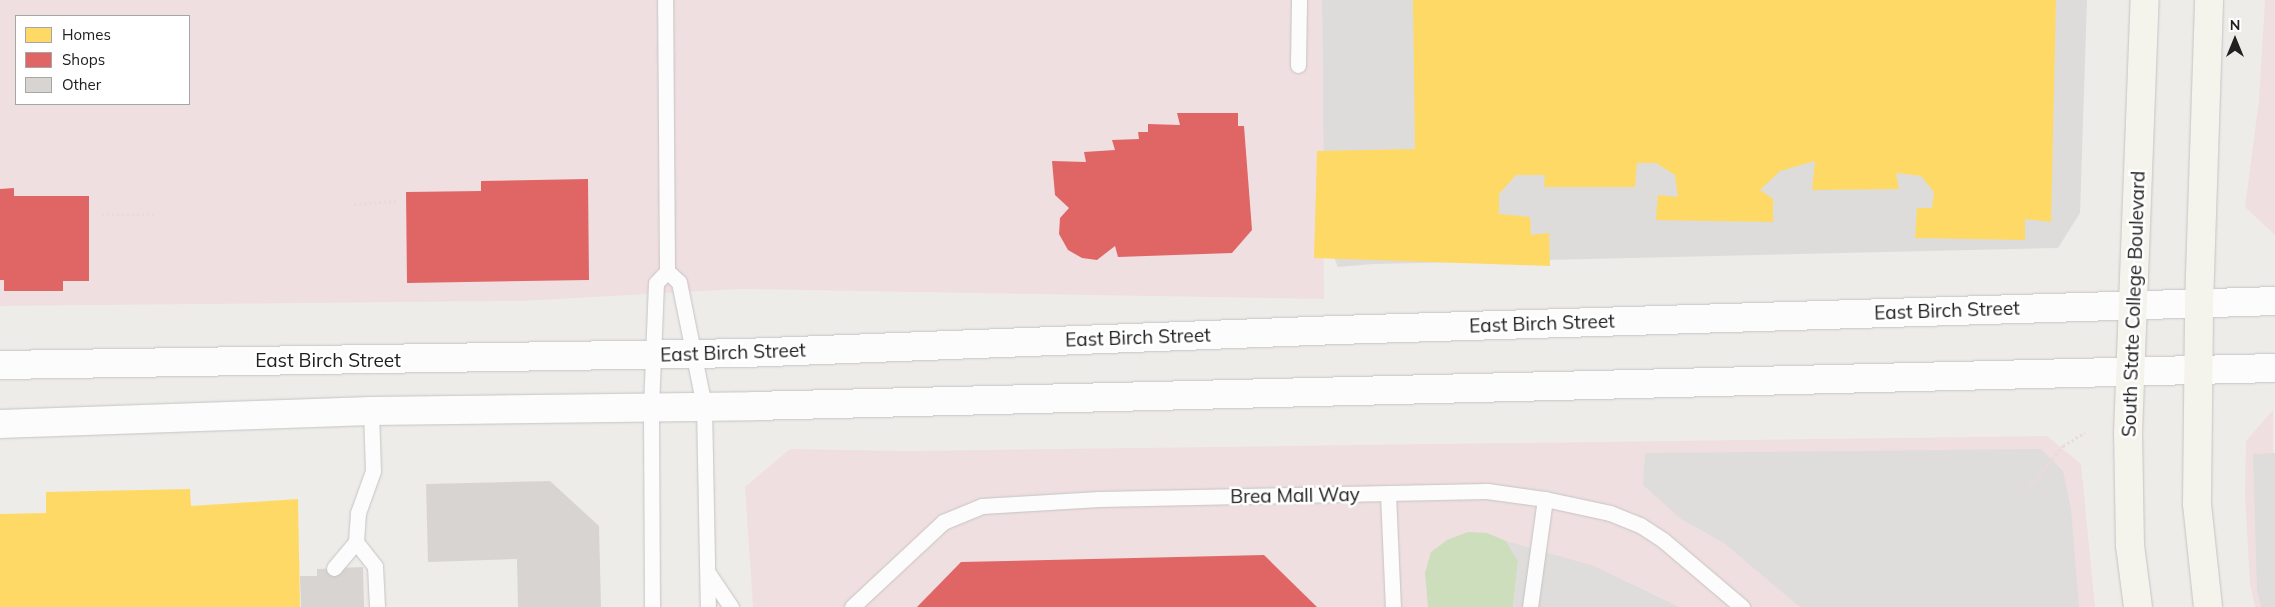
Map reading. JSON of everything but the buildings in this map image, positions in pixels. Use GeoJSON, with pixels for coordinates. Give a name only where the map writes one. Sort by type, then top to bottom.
{"type":"FeatureCollection","features":[{"type":"Feature","properties":{"kind":"main road","name":"South State College Boulevard"},"geometry":{"type":"LineString","coordinates":[[2138,607],[2130,544],[2130,372],[2135,305],[2145,0]]}},
{"type":"Feature","properties":{"kind":"main road"},"geometry":{"type":"LineString","coordinates":[[2208,607],[2197,504],[2199,304],[2210,0]]}},
{"type":"Feature","properties":{"kind":"street","name":"East Birch Street"},"geometry":{"type":"LineString","coordinates":[[0,365],[693,354],[2275,301]]}},
{"type":"Feature","properties":{"kind":"street"},"geometry":{"type":"LineString","coordinates":[[0,424],[371,411],[704,406],[2275,368]]}},
{"type":"Feature","properties":{"kind":"lane"},"geometry":{"type":"LineString","coordinates":[[652,607],[652,355],[656,283],[667,271],[665,0]]}},
{"type":"Feature","properties":{"kind":"lane"},"geometry":{"type":"LineString","coordinates":[[1298,65],[1299,0]]}},
{"type":"Feature","properties":{"kind":"lane"},"geometry":{"type":"LineString","coordinates":[[667,271],[679,282],[704,406],[708,607]]}},
{"type":"Feature","properties":{"kind":"lane"},"geometry":{"type":"LineString","coordinates":[[334,568],[356,542],[358,513],[373,472],[371,411]]}},
{"type":"Feature","properties":{"kind":"lane","name":"Brea Mall Way"},"geometry":{"type":"LineString","coordinates":[[852,607],[943,522],[982,506],[1099,499],[1487,491],[1545,499],[1610,513],[1640,525],[1663,540],[1742,607]]}},
{"type":"Feature","properties":{"kind":"lane"},"geometry":{"type":"LineString","coordinates":[[1388,494],[1393,607]]}},
{"type":"Feature","properties":{"kind":"lane"},"geometry":{"type":"LineString","coordinates":[[1530,607],[1545,499]]}},
{"type":"Feature","properties":{"kind":"lane"},"geometry":{"type":"LineString","coordinates":[[356,542],[375,566],[377,607]]}},
{"type":"Feature","properties":{"kind":"lane"},"geometry":{"type":"LineString","coordinates":[[708,573],[731,607]]}},
{"type":"Feature","properties":{"kind":"path"},"geometry":{"type":"LineString","coordinates":[[354,204],[398,201]]}},
{"type":"Feature","properties":{"kind":"path"},"geometry":{"type":"LineString","coordinates":[[102,214],[157,214]]}},
{"type":"Feature","properties":{"kind":"path"},"geometry":{"type":"LineString","coordinates":[[2030,486],[2063,446],[2085,432]]}},
{"type":"Feature","properties":{"kind":"shaded area"},"geometry":{"type":"Polygon","coordinates":[[[0,0],[1322,0],[1324,299],[741,289],[521,301],[0,306],[0,0]]]}},
{"type":"Feature","properties":{"kind":"shaded area"},"geometry":{"type":"Polygon","coordinates":[[[1322,0],[2087,0],[2080,213],[2058,248],[1373,264],[1338,267],[1324,234],[1322,0]]]}},
{"type":"Feature","properties":{"kind":"shaded area"},"geometry":{"type":"Polygon","coordinates":[[[2265,0],[2275,0],[2275,235],[2245,207],[2259,100],[2265,0]]]}},
{"type":"Feature","properties":{"kind":"shaded area"},"geometry":{"type":"Polygon","coordinates":[[[2273,410],[2275,607],[2255,607],[2250,584],[2245,495],[2246,441],[2273,410]]]}},
{"type":"Feature","properties":{"kind":"shaded area"},"geometry":{"type":"Polygon","coordinates":[[[2047,436],[2081,464],[2095,607],[753,607],[745,487],[790,449],[909,451],[2047,436]]]}},
{"type":"Feature","properties":{"kind":"shaded area"},"geometry":{"type":"Polygon","coordinates":[[[2041,449],[2063,471],[2071,509],[2079,607],[1800,607],[1724,543],[1681,519],[1643,485],[1645,453],[2041,449]]]}},
{"type":"Feature","properties":{"kind":"shaded area"},"geometry":{"type":"Polygon","coordinates":[[[2275,453],[2275,607],[2261,607],[2257,591],[2253,454],[2275,453]]]}},
{"type":"Feature","properties":{"kind":"shaded area"},"geometry":{"type":"Polygon","coordinates":[[[1506,541],[1594,566],[1679,607],[1513,607],[1518,561],[1506,541]]]}},
{"type":"Feature","properties":{"kind":"green space"},"geometry":{"type":"Polygon","coordinates":[[[1468,532],[1487,533],[1506,541],[1518,561],[1513,607],[1428,607],[1425,573],[1431,552],[1447,540],[1468,532]]]}}]}
